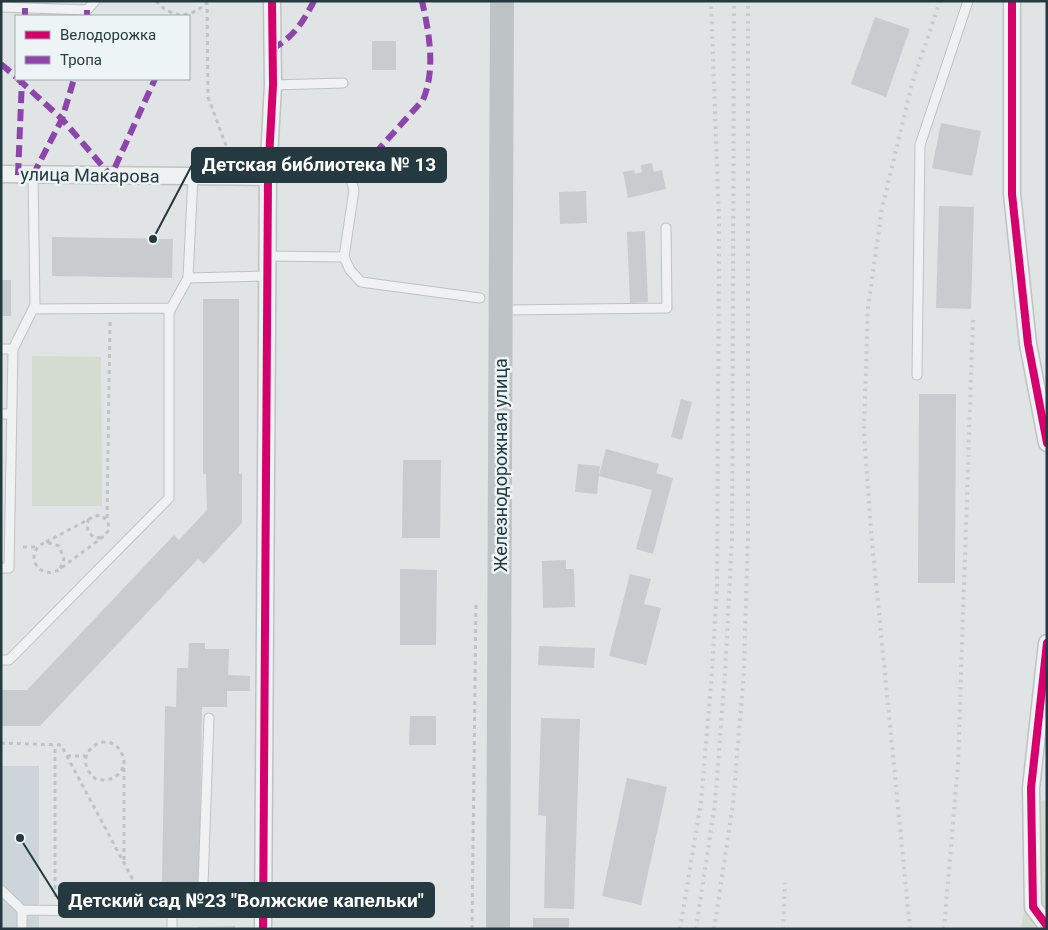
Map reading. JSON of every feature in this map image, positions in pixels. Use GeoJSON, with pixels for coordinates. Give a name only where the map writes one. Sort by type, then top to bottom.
{"type":"FeatureCollection","features":[{"type":"Feature","properties":{"kind":"main road","name":"Железнодорожная улица"},"geometry":{"type":"LineString","coordinates":[[498,929],[502,1]]}},
{"type":"Feature","properties":{"kind":"street"},"geometry":{"type":"LineString","coordinates":[[263,929],[267,256],[268,177],[273,85],[272,1]]}},
{"type":"Feature","properties":{"kind":"street"},"geometry":{"type":"LineString","coordinates":[[1012,1],[1012,194],[1028,344],[1047,443]]}},
{"type":"Feature","properties":{"kind":"street","name":"улица Макарова"},"geometry":{"type":"LineString","coordinates":[[1,174],[268,177]]}},
{"type":"Feature","properties":{"kind":"street"},"geometry":{"type":"LineString","coordinates":[[1047,643],[1032,788],[1033,907],[1047,926]]}},
{"type":"Feature","properties":{"kind":"lane"},"geometry":{"type":"LineString","coordinates":[[1,7],[87,10],[95,1]]}},
{"type":"Feature","properties":{"kind":"lane"},"geometry":{"type":"LineString","coordinates":[[917,375],[920,145],[968,1]]}},
{"type":"Feature","properties":{"kind":"lane"},"geometry":{"type":"LineString","coordinates":[[273,85],[343,83]]}},
{"type":"Feature","properties":{"kind":"lane"},"geometry":{"type":"LineString","coordinates":[[1,568],[9,568],[13,349],[35,304],[33,175]]}},
{"type":"Feature","properties":{"kind":"lane"},"geometry":{"type":"LineString","coordinates":[[268,177],[343,175],[351,180],[354,190],[344,257],[350,270],[361,282],[480,298]]}},
{"type":"Feature","properties":{"kind":"lane"},"geometry":{"type":"LineString","coordinates":[[1,660],[9,660],[170,498],[169,312],[188,278],[193,176]]}},
{"type":"Feature","properties":{"kind":"lane"},"geometry":{"type":"LineString","coordinates":[[501,310],[667,308],[666,228]]}},
{"type":"Feature","properties":{"kind":"lane"},"geometry":{"type":"LineString","coordinates":[[267,256],[344,257]]}},
{"type":"Feature","properties":{"kind":"lane"},"geometry":{"type":"LineString","coordinates":[[188,278],[267,276]]}},
{"type":"Feature","properties":{"kind":"lane"},"geometry":{"type":"LineString","coordinates":[[33,309],[171,308]]}},
{"type":"Feature","properties":{"kind":"lane"},"geometry":{"type":"LineString","coordinates":[[1,349],[13,349]]}},
{"type":"Feature","properties":{"kind":"lane"},"geometry":{"type":"LineString","coordinates":[[1,414],[12,414]]}},
{"type":"Feature","properties":{"kind":"lane"},"geometry":{"type":"LineString","coordinates":[[202,912],[209,718]]}},
{"type":"Feature","properties":{"kind":"lane"},"geometry":{"type":"LineString","coordinates":[[1,890],[22,910],[263,912]]}},
{"type":"Feature","properties":{"kind":"lane"},"geometry":{"type":"LineString","coordinates":[[22,910],[22,929]]}},
{"type":"Feature","properties":{"kind":"lane"},"geometry":{"type":"LineString","coordinates":[[172,912],[172,929]]}},
{"type":"Feature","properties":{"kind":"path"},"geometry":{"type":"LineString","coordinates":[[156,1],[168,12],[178,15]]}},
{"type":"Feature","properties":{"kind":"path"},"geometry":{"type":"LineString","coordinates":[[187,15],[192,14],[207,1]]}},
{"type":"Feature","properties":{"kind":"path"},"geometry":{"type":"LineString","coordinates":[[207,1],[208,97],[238,177]]}},
{"type":"Feature","properties":{"kind":"path"},"geometry":{"type":"LineString","coordinates":[[107,519],[101,515],[91,517],[46,542],[34,552],[36,567],[45,573],[55,572],[104,536],[109,530],[107,519],[110,308]]}},
{"type":"Feature","properties":{"kind":"path"},"geometry":{"type":"LineString","coordinates":[[91,517],[87,523],[90,535],[97,538],[104,536]]}},
{"type":"Feature","properties":{"kind":"path"},"geometry":{"type":"LineString","coordinates":[[46,542],[55,543],[62,550],[64,559],[60,569]]}},
{"type":"Feature","properties":{"kind":"path"},"geometry":{"type":"LineString","coordinates":[[123,767],[116,777],[109,780],[96,779],[87,769],[86,756],[97,744],[108,742],[119,748],[122,754],[123,767],[124,864]]}},
{"type":"Feature","properties":{"kind":"path"},"geometry":{"type":"LineString","coordinates":[[1,743],[61,745],[140,893],[203,894]]}},
{"type":"Feature","properties":{"kind":"path"},"geometry":{"type":"LineString","coordinates":[[55,909],[56,745]]}},
{"type":"Feature","properties":{"kind":"path"},"geometry":{"type":"LineString","coordinates":[[67,756],[86,756]]}},
{"type":"Feature","properties":{"kind":"shaded area"},"geometry":{"type":"Polygon","coordinates":[[[32,356],[101,357],[102,506],[32,506],[32,356]]]}},
{"type":"Feature","properties":{"kind":"shaded area"},"geometry":{"type":"Polygon","coordinates":[[[1,766],[39,766],[39,929],[1,929],[1,766]]]}},
{"type":"Feature","properties":{"kind":"shaded area"},"geometry":{"type":"Polygon","coordinates":[[[1047,800],[1047,929],[1021,929],[1041,801],[1047,800]]]}},
{"type":"Feature","properties":{"kind":"building"},"geometry":{"type":"Polygon","coordinates":[[[875,17],[910,29],[886,97],[851,84],[875,17]]]}},
{"type":"Feature","properties":{"kind":"building"},"geometry":{"type":"Polygon","coordinates":[[[372,41],[396,41],[396,70],[372,70],[372,41]]]}},
{"type":"Feature","properties":{"kind":"building"},"geometry":{"type":"Polygon","coordinates":[[[941,123],[981,131],[972,176],[932,168],[941,123]]]}},
{"type":"Feature","properties":{"kind":"building"},"geometry":{"type":"Polygon","coordinates":[[[652,163],[654,172],[662,170],[666,189],[628,198],[623,172],[634,170],[635,174],[642,172],[641,165],[652,163]]]}},
{"type":"Feature","properties":{"kind":"building"},"geometry":{"type":"Polygon","coordinates":[[[586,191],[587,223],[560,224],[559,192],[586,191]]]}},
{"type":"Feature","properties":{"kind":"building"},"geometry":{"type":"Polygon","coordinates":[[[939,206],[974,207],[971,309],[936,308],[939,206]]]}},
{"type":"Feature","properties":{"kind":"building"},"geometry":{"type":"Polygon","coordinates":[[[645,231],[648,302],[630,303],[627,232],[645,231]]]}},
{"type":"Feature","properties":{"kind":"building"},"geometry":{"type":"Polygon","coordinates":[[[52,237],[173,239],[172,278],[52,276],[52,237]]]}},
{"type":"Feature","properties":{"kind":"building"},"geometry":{"type":"Polygon","coordinates":[[[1,280],[11,280],[11,316],[1,316],[1,280]]]}},
{"type":"Feature","properties":{"kind":"building"},"geometry":{"type":"Polygon","coordinates":[[[203,299],[239,299],[239,474],[242,474],[242,523],[204,564],[198,559],[40,726],[1,726],[1,690],[27,690],[174,535],[179,540],[207,510],[206,474],[203,474],[203,299]]]}},
{"type":"Feature","properties":{"kind":"building"},"geometry":{"type":"Polygon","coordinates":[[[919,394],[956,394],[955,583],[918,583],[919,394]]]}},
{"type":"Feature","properties":{"kind":"building"},"geometry":{"type":"Polygon","coordinates":[[[681,399],[692,402],[682,440],[671,437],[681,399]]]}},
{"type":"Feature","properties":{"kind":"building"},"geometry":{"type":"Polygon","coordinates":[[[606,449],[659,464],[656,473],[673,478],[653,554],[636,549],[652,490],[599,476],[606,449]]]}},
{"type":"Feature","properties":{"kind":"building"},"geometry":{"type":"Polygon","coordinates":[[[403,460],[441,460],[440,538],[402,538],[403,460]]]}},
{"type":"Feature","properties":{"kind":"building"},"geometry":{"type":"Polygon","coordinates":[[[578,464],[600,466],[597,494],[575,492],[578,464]]]}},
{"type":"Feature","properties":{"kind":"building"},"geometry":{"type":"Polygon","coordinates":[[[566,560],[566,569],[574,569],[575,607],[543,608],[542,561],[566,560]]]}},
{"type":"Feature","properties":{"kind":"building"},"geometry":{"type":"Polygon","coordinates":[[[400,569],[437,570],[436,645],[400,645],[400,569]]]}},
{"type":"Feature","properties":{"kind":"building"},"geometry":{"type":"Polygon","coordinates":[[[630,574],[651,579],[644,604],[661,608],[646,665],[609,656],[630,574]]]}},
{"type":"Feature","properties":{"kind":"building"},"geometry":{"type":"Polygon","coordinates":[[[189,643],[205,643],[205,649],[229,649],[228,675],[250,676],[250,691],[227,691],[227,707],[202,707],[199,883],[162,883],[165,706],[176,707],[177,668],[188,668],[189,643]]]}},
{"type":"Feature","properties":{"kind":"building"},"geometry":{"type":"Polygon","coordinates":[[[539,646],[595,648],[594,668],[538,665],[539,646]]]}},
{"type":"Feature","properties":{"kind":"building"},"geometry":{"type":"Polygon","coordinates":[[[410,716],[436,716],[436,745],[409,745],[410,716]]]}},
{"type":"Feature","properties":{"kind":"building"},"geometry":{"type":"Polygon","coordinates":[[[541,718],[580,719],[574,909],[544,908],[546,816],[538,815],[541,718]]]}},
{"type":"Feature","properties":{"kind":"building"},"geometry":{"type":"Polygon","coordinates":[[[627,778],[667,787],[641,905],[602,896],[627,778]]]}},
{"type":"Feature","properties":{"kind":"building"},"geometry":{"type":"Polygon","coordinates":[[[533,918],[569,918],[569,929],[533,929],[533,918]]]}},
{"type":"Feature","properties":{"kind":"building"},"geometry":{"type":"Polygon","coordinates":[[[235,926],[235,929],[199,929],[199,927],[235,926]]]}},
{"type":"Feature","properties":{"kind":"railway"},"geometry":{"type":"LineString","coordinates":[[680,929],[701,802],[717,586],[719,222],[711,1]]}},
{"type":"Feature","properties":{"kind":"railway"},"geometry":{"type":"LineString","coordinates":[[696,929],[715,803],[725,672],[732,540],[734,1]]}},
{"type":"Feature","properties":{"kind":"railway"},"geometry":{"type":"LineString","coordinates":[[714,929],[733,804],[744,671],[748,537],[748,1]]}},
{"type":"Feature","properties":{"kind":"railway"},"geometry":{"type":"LineString","coordinates":[[910,929],[871,531],[864,432],[868,308],[882,208],[912,84],[940,1]]}},
{"type":"Feature","properties":{"kind":"railway"},"geometry":{"type":"LineString","coordinates":[[944,929],[958,764],[973,318]]}},
{"type":"Feature","properties":{"kind":"railway"},"geometry":{"type":"LineString","coordinates":[[783,929],[785,883]]}},
{"type":"Feature","properties":{"kind":"marked path"},"geometry":{"type":"LineString","coordinates":[[272,49],[292,34],[306,16],[314,1]]}},
{"type":"Feature","properties":{"kind":"marked path"},"geometry":{"type":"LineString","coordinates":[[351,180],[423,100],[429,76],[430,51],[422,1]]}},
{"type":"Feature","properties":{"kind":"marked path"},"geometry":{"type":"LineString","coordinates":[[25,8],[25,15]]}},
{"type":"Feature","properties":{"kind":"marked path"},"geometry":{"type":"LineString","coordinates":[[87,10],[87,15]]}},
{"type":"Feature","properties":{"kind":"marked path"},"geometry":{"type":"LineString","coordinates":[[1,64],[15,76]]}},
{"type":"Feature","properties":{"kind":"marked path"},"geometry":{"type":"LineString","coordinates":[[19,80],[62,119],[111,176],[155,80]]}},
{"type":"Feature","properties":{"kind":"marked path"},"geometry":{"type":"LineString","coordinates":[[18,175],[22,80]]}},
{"type":"Feature","properties":{"kind":"marked path"},"geometry":{"type":"LineString","coordinates":[[33,175],[62,119],[74,80]]}},
{"type":"Feature","properties":{"kind":"cycle path"},"geometry":{"type":"LineString","coordinates":[[263,929],[268,177],[273,85],[272,1]]}},
{"type":"Feature","properties":{"kind":"cycle path"},"geometry":{"type":"LineString","coordinates":[[1012,1],[1012,194],[1028,344],[1047,443]]}},
{"type":"Feature","properties":{"kind":"cycle path"},"geometry":{"type":"LineString","coordinates":[[1047,643],[1031,788],[1033,907],[1047,926]]}},
{"type":"Feature","properties":{"kind":"place","name":"Детская библиотека № 13"},"geometry":{"type":"Point","coordinates":[153,239]}},
{"type":"Feature","properties":{"kind":"place","name":"Детский сад №23 \"Волжские капельки\""},"geometry":{"type":"Point","coordinates":[20,838]}}]}
